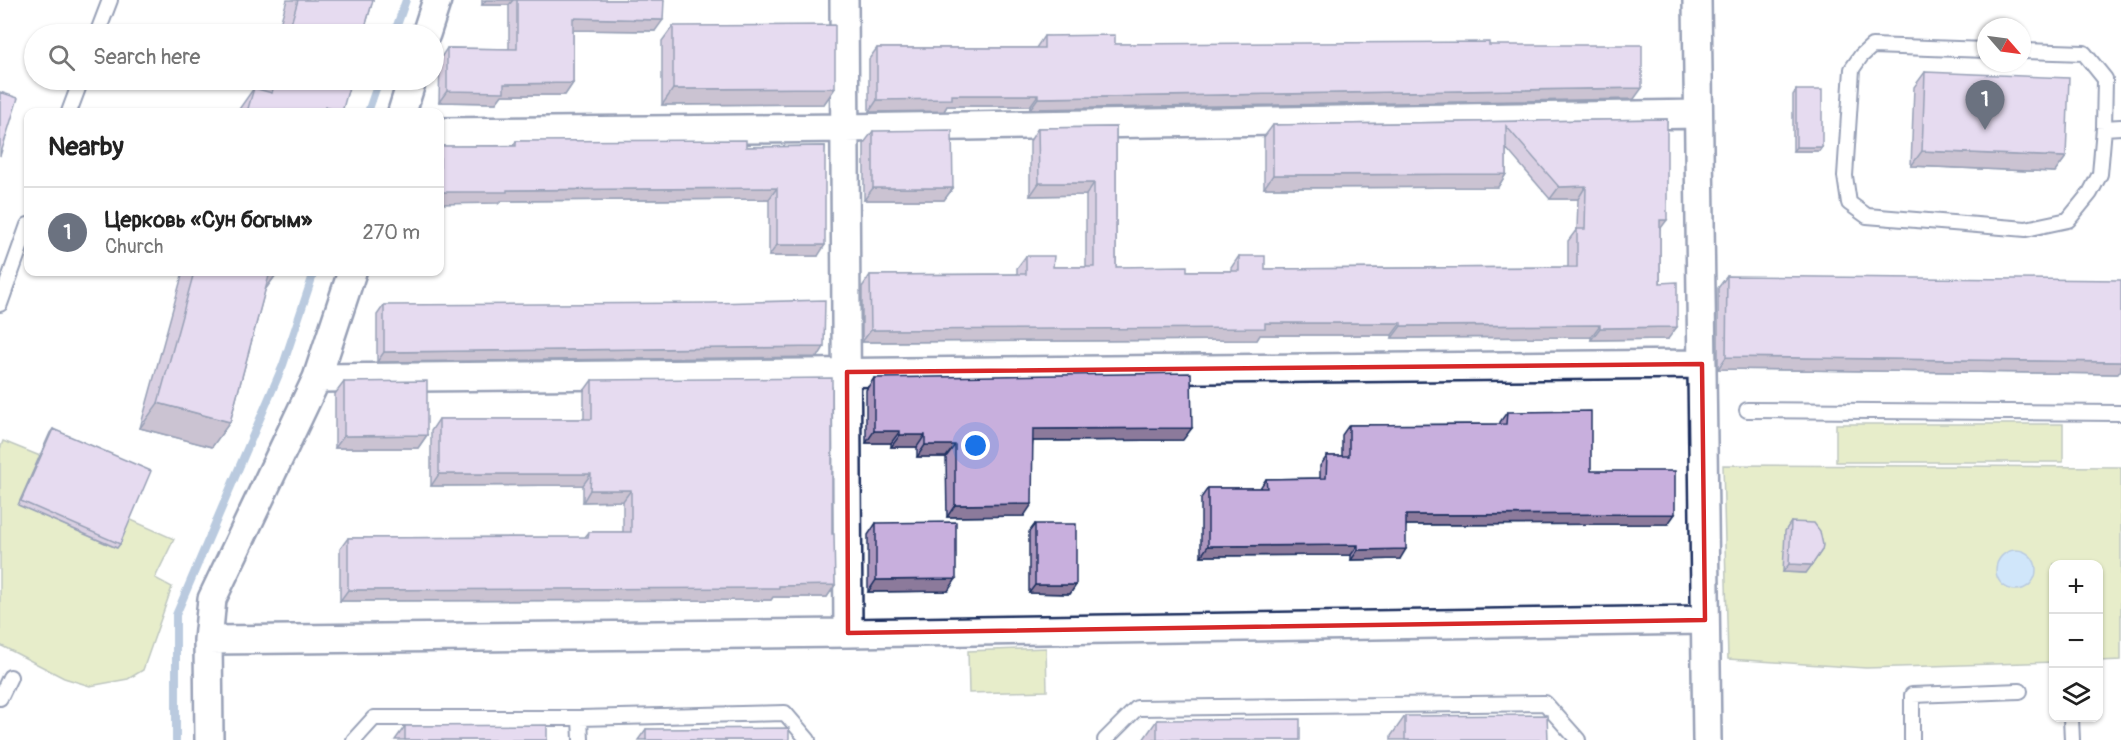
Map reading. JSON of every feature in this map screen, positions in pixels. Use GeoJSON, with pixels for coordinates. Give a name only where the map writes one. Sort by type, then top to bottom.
{"type":"FeatureCollection","features":[{"type":"Feature","properties":{"kind":"street"},"geometry":{"type":"LineString","coordinates":[[429,24],[437,0]]}},
{"type":"Feature","properties":{"kind":"street"},"geometry":{"type":"LineString","coordinates":[[844,0],[848,633]]}},
{"type":"Feature","properties":{"kind":"street"},"geometry":{"type":"LineString","coordinates":[[1697,0],[1707,740]]}},
{"type":"Feature","properties":{"kind":"street"},"geometry":{"type":"LineString","coordinates":[[403,108],[409,90]]}},
{"type":"Feature","properties":{"kind":"street"},"geometry":{"type":"LineString","coordinates":[[444,132],[1698,114]]}},
{"type":"Feature","properties":{"kind":"street"},"geometry":{"type":"LineString","coordinates":[[209,740],[208,640],[212,599],[317,378],[351,276]]}},
{"type":"Feature","properties":{"kind":"street"},"geometry":{"type":"LineString","coordinates":[[317,378],[1702,364]]}},
{"type":"Feature","properties":{"kind":"street"},"geometry":{"type":"LineString","coordinates":[[208,640],[1705,620]]}},
{"type":"Feature","properties":{"kind":"lane"},"geometry":{"type":"LineString","coordinates":[[101,24],[110,0]]}},
{"type":"Feature","properties":{"kind":"lane"},"geometry":{"type":"LineString","coordinates":[[1977,50],[1872,46],[1861,56],[1852,69],[1845,176],[1849,203],[1867,216],[2026,229],[2068,220],[2090,193],[2100,174],[2105,79],[2084,53],[2031,51]]}},
{"type":"Feature","properties":{"kind":"lane"},"geometry":{"type":"LineString","coordinates":[[70,108],[77,90]]}},
{"type":"Feature","properties":{"kind":"lane"},"geometry":{"type":"LineString","coordinates":[[2104,128],[2121,127]]}},
{"type":"Feature","properties":{"kind":"lane"},"geometry":{"type":"LineString","coordinates":[[0,304],[24,236]]}},
{"type":"Feature","properties":{"kind":"lane"},"geometry":{"type":"LineString","coordinates":[[1748,410],[2121,413]]}},
{"type":"Feature","properties":{"kind":"lane"},"geometry":{"type":"LineString","coordinates":[[0,698],[10,677]]}},
{"type":"Feature","properties":{"kind":"lane"},"geometry":{"type":"LineString","coordinates":[[1912,740],[1912,695],[2020,692]]}},
{"type":"Feature","properties":{"kind":"lane"},"geometry":{"type":"LineString","coordinates":[[1105,740],[1137,708],[1545,703],[1578,740]]}},
{"type":"Feature","properties":{"kind":"lane"},"geometry":{"type":"LineString","coordinates":[[354,740],[374,718],[580,718],[785,713],[808,740]]}},
{"type":"Feature","properties":{"kind":"lane"},"geometry":{"type":"LineString","coordinates":[[580,718],[581,740]]}},
{"type":"Feature","properties":{"kind":"lane"},"geometry":{"type":"LineString","coordinates":[[2072,722],[2072,740]]}},
{"type":"Feature","properties":{"kind":"highlighted area"},"geometry":{"type":"Polygon","coordinates":[[[1702,364],[1705,620],[848,633],[847,372],[1702,364]]]}},
{"type":"Feature","properties":{"kind":"green space"},"geometry":{"type":"Polygon","coordinates":[[[1836,424],[2063,424],[2063,462],[1836,462],[1836,424]]]}},
{"type":"Feature","properties":{"kind":"green space"},"geometry":{"type":"Polygon","coordinates":[[[3,441],[40,456],[19,505],[116,548],[129,519],[174,539],[155,578],[172,587],[143,670],[128,679],[90,686],[64,678],[0,645],[0,449],[3,441]]]}},
{"type":"Feature","properties":{"kind":"green space"},"geometry":{"type":"Polygon","coordinates":[[[1723,465],[2121,467],[2121,660],[2103,661],[2103,560],[2049,560],[2049,662],[1866,668],[1728,659],[1723,465]]]}},
{"type":"Feature","properties":{"kind":"green space"},"geometry":{"type":"Polygon","coordinates":[[[1046,648],[1047,691],[969,693],[968,651],[1046,648]]]}},
{"type":"Feature","properties":{"kind":"water"},"geometry":{"type":"Polygon","coordinates":[[[2016,550],[2030,556],[2036,570],[2030,584],[2016,590],[2002,584],[1996,570],[2002,556],[2016,550]]]}},
{"type":"Feature","properties":{"kind":"building"},"geometry":{"type":"Polygon","coordinates":[[[298,0],[373,0],[366,24],[291,24],[298,0]]]}},
{"type":"Feature","properties":{"kind":"building"},"geometry":{"type":"Polygon","coordinates":[[[517,0],[664,0],[663,20],[573,18],[573,83],[504,84],[504,92],[447,91],[447,48],[517,49],[517,0]]]}},
{"type":"Feature","properties":{"kind":"building"},"geometry":{"type":"Polygon","coordinates":[[[835,25],[835,88],[673,89],[673,26],[835,25]]]}},
{"type":"Feature","properties":{"kind":"building"},"geometry":{"type":"Polygon","coordinates":[[[1115,35],[1115,44],[1489,42],[1489,45],[1642,45],[1642,88],[1038,98],[1038,95],[952,95],[952,99],[877,100],[877,48],[1044,48],[1044,36],[1115,35]]]}},
{"type":"Feature","properties":{"kind":"building"},"geometry":{"type":"Polygon","coordinates":[[[1925,72],[2069,78],[2066,157],[1922,151],[1925,72]]]}},
{"type":"Feature","properties":{"kind":"building"},"geometry":{"type":"Polygon","coordinates":[[[253,90],[272,93],[273,90],[348,90],[343,108],[248,108],[253,90]]]}},
{"type":"Feature","properties":{"kind":"building"},"geometry":{"type":"Polygon","coordinates":[[[1796,90],[1822,90],[1822,147],[1796,147],[1796,90]]]}},
{"type":"Feature","properties":{"kind":"building"},"geometry":{"type":"Polygon","coordinates":[[[0,92],[18,98],[0,156],[0,92]]]}},
{"type":"Feature","properties":{"kind":"building"},"geometry":{"type":"Polygon","coordinates":[[[1667,119],[1667,220],[1660,220],[1660,283],[1677,282],[1677,327],[1265,323],[1265,328],[871,330],[870,275],[1026,274],[1026,256],[1054,256],[1053,267],[1094,267],[1094,183],[1039,183],[1038,128],[1116,127],[1116,267],[1187,266],[1187,271],[1239,271],[1239,256],[1265,256],[1265,269],[1577,267],[1577,229],[1585,229],[1586,186],[1559,187],[1506,126],[1506,174],[1273,175],[1273,125],[1667,119]]]}},
{"type":"Feature","properties":{"kind":"building"},"geometry":{"type":"Polygon","coordinates":[[[952,130],[953,188],[873,188],[873,131],[952,130]]]}},
{"type":"Feature","properties":{"kind":"building"},"geometry":{"type":"Polygon","coordinates":[[[746,140],[746,147],[825,146],[825,245],[777,245],[777,188],[444,192],[444,146],[516,146],[516,141],[746,140]]]}},
{"type":"Feature","properties":{"kind":"building"},"geometry":{"type":"Polygon","coordinates":[[[193,276],[269,276],[230,422],[158,403],[193,276]]]}},
{"type":"Feature","properties":{"kind":"building"},"geometry":{"type":"Polygon","coordinates":[[[1727,276],[2121,280],[2121,362],[1726,357],[1727,276]]]}},
{"type":"Feature","properties":{"kind":"building"},"geometry":{"type":"Polygon","coordinates":[[[825,300],[824,347],[384,352],[384,305],[825,300]]]}},
{"type":"Feature","properties":{"kind":"building"},"geometry":{"type":"Polygon","coordinates":[[[1191,373],[1192,428],[1033,429],[1032,504],[955,505],[955,445],[925,445],[925,435],[900,435],[900,431],[874,431],[874,378],[1191,373]]]}},
{"type":"Feature","properties":{"kind":"building"},"geometry":{"type":"Polygon","coordinates":[[[832,378],[832,534],[834,534],[835,585],[779,586],[779,588],[348,590],[348,538],[588,537],[589,532],[631,532],[631,490],[590,490],[591,474],[439,474],[439,419],[592,419],[592,380],[832,378]]]}},
{"type":"Feature","properties":{"kind":"building"},"geometry":{"type":"Polygon","coordinates":[[[427,381],[427,435],[344,436],[344,382],[427,381]]]}},
{"type":"Feature","properties":{"kind":"building"},"geometry":{"type":"Polygon","coordinates":[[[1591,411],[1591,471],[1675,471],[1675,514],[1406,515],[1406,549],[1358,550],[1358,545],[1208,546],[1208,488],[1267,488],[1266,479],[1326,478],[1327,456],[1349,456],[1349,425],[1506,424],[1507,412],[1591,411]]]}},
{"type":"Feature","properties":{"kind":"building"},"geometry":{"type":"Polygon","coordinates":[[[53,429],[151,471],[120,544],[21,501],[53,429]]]}},
{"type":"Feature","properties":{"kind":"building"},"geometry":{"type":"Polygon","coordinates":[[[956,522],[956,579],[876,580],[876,523],[956,522]]]}},
{"type":"Feature","properties":{"kind":"building"},"geometry":{"type":"Polygon","coordinates":[[[1791,522],[1814,523],[1820,531],[1822,550],[1812,565],[1789,564],[1791,522]]]}},
{"type":"Feature","properties":{"kind":"building"},"geometry":{"type":"Polygon","coordinates":[[[1035,524],[1076,524],[1076,585],[1035,585],[1035,524]]]}},
{"type":"Feature","properties":{"kind":"building"},"geometry":{"type":"Polygon","coordinates":[[[1547,715],[1548,740],[1405,740],[1405,716],[1547,715]]]}},
{"type":"Feature","properties":{"kind":"building"},"geometry":{"type":"Polygon","coordinates":[[[1300,719],[1300,740],[1157,740],[1157,720],[1300,719]]]}},
{"type":"Feature","properties":{"kind":"building"},"geometry":{"type":"Polygon","coordinates":[[[547,725],[547,740],[405,740],[405,726],[547,725]]]}},
{"type":"Feature","properties":{"kind":"building"},"geometry":{"type":"Polygon","coordinates":[[[789,728],[789,740],[646,740],[646,729],[789,728]]]}},
{"type":"Feature","properties":{"kind":"waterway"},"geometry":{"type":"LineString","coordinates":[[398,24],[406,0]]}},
{"type":"Feature","properties":{"kind":"waterway"},"geometry":{"type":"LineString","coordinates":[[369,108],[376,90]]}},
{"type":"Feature","properties":{"kind":"waterway"},"geometry":{"type":"LineString","coordinates":[[176,740],[176,615],[283,365],[313,276]]}},
{"type":"Feature","properties":{"kind":"place","name":"Церковь «Сун богым»"},"geometry":{"type":"Point","coordinates":[1985,130]}}]}
